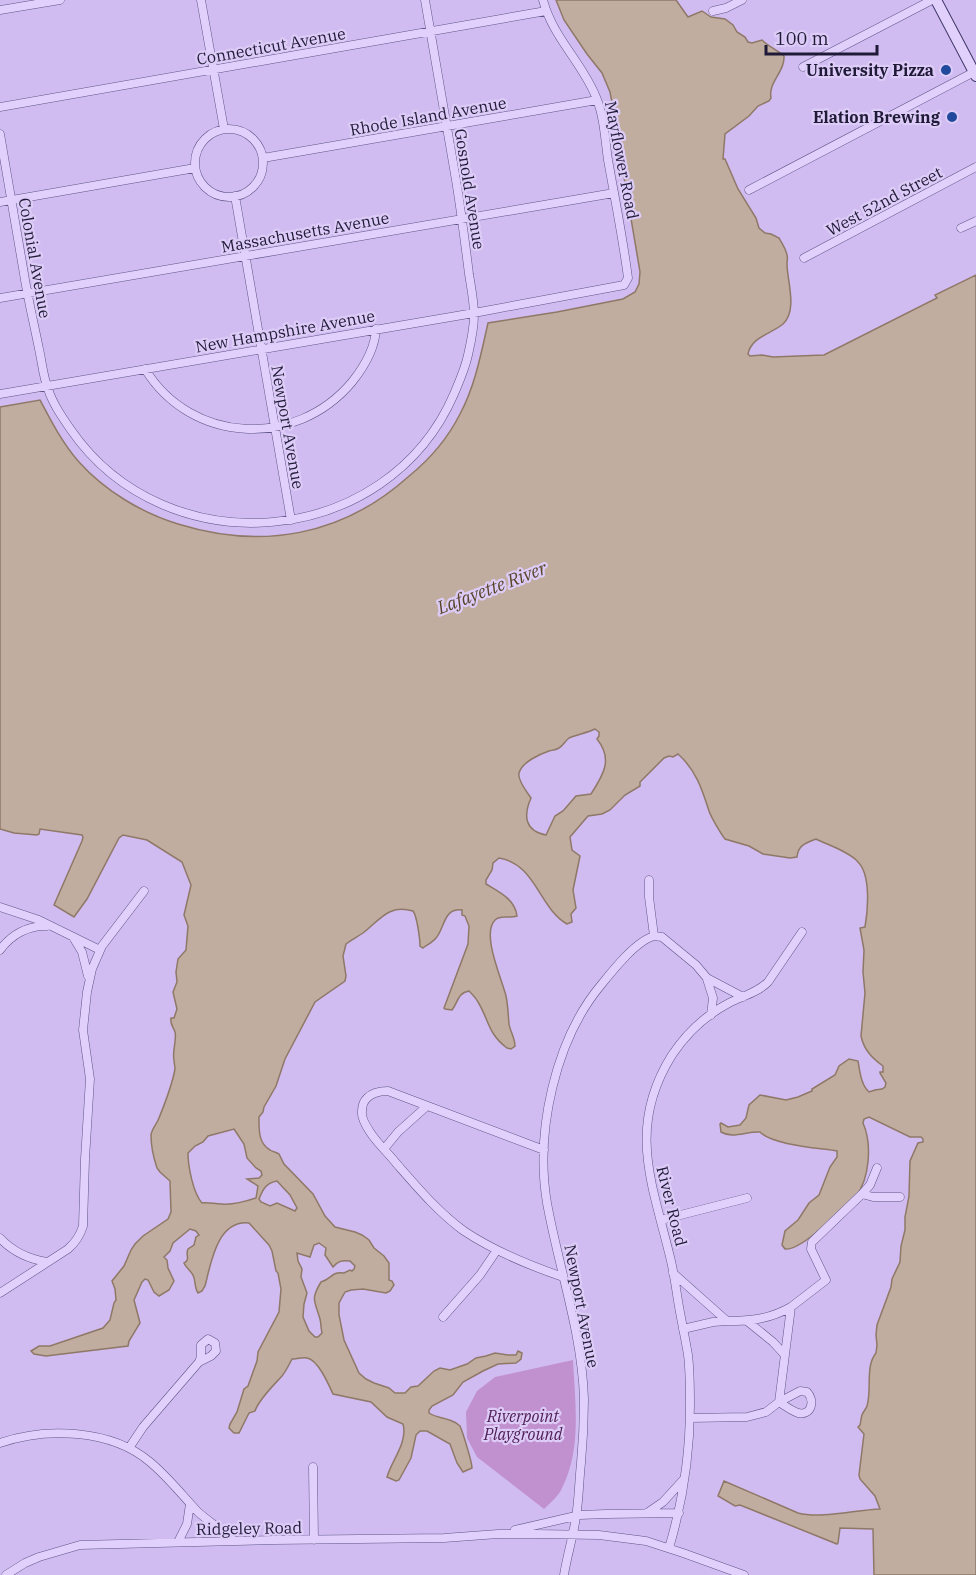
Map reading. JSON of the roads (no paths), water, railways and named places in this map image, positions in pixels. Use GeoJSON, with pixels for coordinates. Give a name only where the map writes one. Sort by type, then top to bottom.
{"type":"FeatureCollection","features":[{"type":"Feature","properties":{"kind":"main road"},"geometry":{"type":"LineString","coordinates":[[934,0],[975,73]]}},
{"type":"Feature","properties":{"kind":"street"},"geometry":{"type":"LineString","coordinates":[[0,10],[60,0]]}},
{"type":"Feature","properties":{"kind":"street"},"geometry":{"type":"LineString","coordinates":[[201,0],[225,129]]}},
{"type":"Feature","properties":{"kind":"street","name":"Gosnold Avenue"},"geometry":{"type":"LineString","coordinates":[[424,0],[463,219],[474,313]]}},
{"type":"Feature","properties":{"kind":"street","name":"Mayflower Road"},"geometry":{"type":"LineString","coordinates":[[543,0],[557,35],[588,80],[597,100],[624,242],[628,278],[627,282],[620,286],[574,295]]}},
{"type":"Feature","properties":{"kind":"street"},"geometry":{"type":"LineString","coordinates":[[713,12],[742,0]]}},
{"type":"Feature","properties":{"kind":"street"},"geometry":{"type":"LineString","coordinates":[[803,67],[934,0]]}},
{"type":"Feature","properties":{"kind":"street","name":"Connecticut Avenue"},"geometry":{"type":"LineString","coordinates":[[0,107],[546,11]]}},
{"type":"Feature","properties":{"kind":"street"},"geometry":{"type":"LineString","coordinates":[[749,190],[975,73]]}},
{"type":"Feature","properties":{"kind":"street","name":"Rhode Island Avenue"},"geometry":{"type":"LineString","coordinates":[[263,158],[597,100]]}},
{"type":"Feature","properties":{"kind":"street"},"geometry":{"type":"LineString","coordinates":[[225,129],[239,130],[252,138],[261,150],[263,158],[259,179],[249,190],[235,196],[221,196],[209,190],[200,180],[195,168],[196,154],[202,142],[212,134],[225,129]]}},
{"type":"Feature","properties":{"kind":"street","name":"Colonial Avenue"},"geometry":{"type":"LineString","coordinates":[[0,134],[28,294],[47,386]]}},
{"type":"Feature","properties":{"kind":"street","name":"West 52nd Street"},"geometry":{"type":"LineString","coordinates":[[804,258],[976,167]]}},
{"type":"Feature","properties":{"kind":"street"},"geometry":{"type":"LineString","coordinates":[[0,202],[195,168]]}},
{"type":"Feature","properties":{"kind":"street","name":"Massachusetts Avenue"},"geometry":{"type":"LineString","coordinates":[[0,298],[614,193]]}},
{"type":"Feature","properties":{"kind":"street","name":"Newport Avenue"},"geometry":{"type":"LineString","coordinates":[[235,196],[291,520]]}},
{"type":"Feature","properties":{"kind":"street"},"geometry":{"type":"LineString","coordinates":[[961,228],[976,221]]}},
{"type":"Feature","properties":{"kind":"street","name":"New Hampshire Avenue"},"geometry":{"type":"LineString","coordinates":[[0,394],[574,295]]}},
{"type":"Feature","properties":{"kind":"street"},"geometry":{"type":"LineString","coordinates":[[47,386],[60,414],[85,448],[115,476],[154,501],[189,514],[229,523],[250,524],[291,520],[315,515],[354,500],[389,477],[417,452],[440,422],[460,379],[469,352],[474,313]]}},
{"type":"Feature","properties":{"kind":"street"},"geometry":{"type":"LineString","coordinates":[[145,369],[152,381],[169,399],[189,413],[235,428],[259,430],[274,428],[320,411],[339,396],[355,379],[366,362],[374,342],[376,329]]}},
{"type":"Feature","properties":{"kind":"street"},"geometry":{"type":"LineString","coordinates":[[650,880],[654,936],[662,937],[696,965],[707,978],[743,997]]}},
{"type":"Feature","properties":{"kind":"street"},"geometry":{"type":"LineString","coordinates":[[0,1293],[73,1245],[81,1233],[90,1079],[83,1030],[89,981],[100,950],[144,891]]}},
{"type":"Feature","properties":{"kind":"street"},"geometry":{"type":"LineString","coordinates":[[0,907],[52,926],[100,950]]}},
{"type":"Feature","properties":{"kind":"street"},"geometry":{"type":"LineString","coordinates":[[0,950],[12,937],[23,931],[40,926],[52,926]]}},
{"type":"Feature","properties":{"kind":"street","name":"River Road"},"geometry":{"type":"LineString","coordinates":[[669,1548],[679,1513],[685,1478],[689,1443],[690,1381],[688,1356],[673,1273],[646,1154],[651,1103],[673,1054],[698,1025],[727,1004],[755,992],[768,982],[802,932]]}},
{"type":"Feature","properties":{"kind":"street","name":"Newport Avenue"},"geometry":{"type":"LineString","coordinates":[[564,1575],[576,1517],[584,1429],[583,1391],[574,1323],[547,1203],[544,1150],[548,1110],[561,1054],[588,1001],[620,962],[649,937],[654,936]]}},
{"type":"Feature","properties":{"kind":"street"},"geometry":{"type":"LineString","coordinates":[[73,937],[82,952],[89,981]]}},
{"type":"Feature","properties":{"kind":"street"},"geometry":{"type":"LineString","coordinates":[[707,978],[713,998],[711,1015]]}},
{"type":"Feature","properties":{"kind":"street"},"geometry":{"type":"LineString","coordinates":[[544,1150],[388,1091],[375,1092],[370,1095],[361,1111],[368,1130],[431,1202],[448,1218],[463,1230],[497,1250],[563,1277]]}},
{"type":"Feature","properties":{"kind":"street"},"geometry":{"type":"LineString","coordinates":[[384,1149],[403,1127],[427,1106]]}},
{"type":"Feature","properties":{"kind":"street"},"geometry":{"type":"LineString","coordinates":[[683,1329],[713,1322],[747,1321],[770,1317],[791,1307],[826,1280],[811,1249],[812,1242],[870,1185],[877,1168]]}},
{"type":"Feature","properties":{"kind":"street"},"geometry":{"type":"LineString","coordinates":[[862,1194],[873,1197],[900,1197]]}},
{"type":"Feature","properties":{"kind":"street"},"geometry":{"type":"LineString","coordinates":[[661,1220],[747,1198]]}},
{"type":"Feature","properties":{"kind":"street"},"geometry":{"type":"LineString","coordinates":[[0,1238],[19,1253],[47,1262]]}},
{"type":"Feature","properties":{"kind":"street"},"geometry":{"type":"LineString","coordinates":[[443,1317],[480,1275],[497,1250]]}},
{"type":"Feature","properties":{"kind":"street"},"geometry":{"type":"LineString","coordinates":[[673,1273],[727,1321]]}},
{"type":"Feature","properties":{"kind":"street"},"geometry":{"type":"LineString","coordinates":[[690,1418],[747,1417],[766,1412],[779,1402],[791,1307]]}},
{"type":"Feature","properties":{"kind":"street"},"geometry":{"type":"LineString","coordinates":[[747,1321],[784,1354]]}},
{"type":"Feature","properties":{"kind":"street"},"geometry":{"type":"LineString","coordinates":[[129,1448],[155,1413],[199,1362]]}},
{"type":"Feature","properties":{"kind":"street"},"geometry":{"type":"LineString","coordinates":[[0,1443],[28,1435],[60,1433],[95,1437],[129,1448],[140,1454],[165,1476],[190,1504],[234,1541]]}},
{"type":"Feature","properties":{"kind":"street"},"geometry":{"type":"LineString","coordinates":[[313,1467],[314,1540]]}},
{"type":"Feature","properties":{"kind":"street"},"geometry":{"type":"LineString","coordinates":[[647,1513],[663,1502],[685,1478]]}},
{"type":"Feature","properties":{"kind":"street"},"geometry":{"type":"LineString","coordinates":[[178,1542],[187,1524],[190,1504]]}},
{"type":"Feature","properties":{"kind":"street","name":"Ridgeley Road"},"geometry":{"type":"LineString","coordinates":[[498,1534],[580,1515],[679,1513]]}},
{"type":"Feature","properties":{"kind":"street","name":"Ridgeley Road"},"geometry":{"type":"LineString","coordinates":[[6,1575],[39,1557],[80,1545],[444,1538],[498,1534],[599,1535],[646,1541],[744,1575]]}},
{"type":"Feature","properties":{"kind":"water","name":"Lafayette River"},"geometry":{"type":"Polygon","coordinates":[[[556,0],[676,0],[688,17],[702,11],[711,17],[725,19],[748,42],[762,40],[784,56],[784,62],[772,87],[769,101],[758,106],[749,116],[725,134],[723,159],[738,189],[756,218],[759,228],[779,238],[787,257],[791,295],[790,311],[783,324],[753,344],[748,354],[750,356],[824,355],[937,298],[935,295],[976,275],[976,1575],[874,1575],[873,1529],[840,1528],[837,1544],[740,1505],[735,1506],[718,1496],[724,1481],[807,1515],[880,1509],[875,1496],[860,1479],[864,1434],[858,1427],[867,1407],[870,1371],[877,1345],[877,1325],[900,1262],[909,1196],[910,1161],[918,1143],[923,1142],[923,1139],[910,1137],[869,1117],[864,1119],[868,1140],[868,1160],[861,1189],[811,1237],[792,1248],[785,1249],[782,1245],[785,1231],[798,1220],[809,1203],[819,1195],[830,1167],[837,1157],[837,1151],[785,1143],[760,1132],[726,1134],[721,1132],[720,1124],[728,1127],[740,1125],[746,1118],[749,1105],[760,1095],[786,1100],[812,1091],[835,1075],[839,1066],[849,1059],[858,1061],[860,1074],[869,1092],[885,1087],[886,1083],[880,1073],[883,1072],[883,1066],[869,1053],[861,1036],[865,993],[864,950],[860,928],[865,927],[867,884],[862,868],[854,858],[816,839],[801,847],[797,857],[790,858],[763,854],[749,846],[725,839],[710,814],[694,773],[678,754],[664,758],[640,782],[640,786],[625,795],[610,810],[588,816],[570,837],[572,850],[580,856],[573,890],[576,908],[571,914],[572,922],[567,924],[558,917],[521,869],[499,858],[493,863],[486,884],[510,901],[517,916],[497,918],[491,927],[490,935],[491,946],[506,996],[509,1024],[515,1046],[511,1049],[501,1043],[469,991],[460,996],[452,1010],[444,1008],[468,944],[469,926],[465,916],[462,915],[462,910],[451,912],[436,938],[423,948],[420,946],[413,911],[404,909],[391,911],[346,944],[343,956],[345,981],[315,1002],[285,1059],[276,1086],[259,1117],[263,1144],[279,1154],[284,1164],[313,1194],[325,1216],[335,1227],[355,1232],[369,1240],[389,1263],[389,1280],[394,1285],[390,1291],[386,1293],[363,1289],[351,1290],[345,1292],[339,1303],[344,1340],[359,1373],[366,1379],[389,1388],[395,1393],[405,1393],[411,1387],[418,1386],[440,1368],[450,1370],[476,1358],[495,1353],[516,1355],[518,1351],[522,1353],[521,1359],[516,1363],[498,1364],[463,1382],[453,1395],[432,1406],[429,1410],[432,1415],[455,1422],[460,1426],[472,1468],[463,1472],[450,1444],[427,1431],[420,1431],[416,1435],[411,1458],[399,1480],[387,1477],[401,1444],[403,1424],[387,1417],[371,1402],[333,1394],[319,1367],[307,1358],[292,1359],[255,1411],[249,1413],[239,1433],[234,1433],[229,1428],[244,1389],[248,1386],[258,1352],[279,1312],[281,1289],[272,1251],[249,1223],[229,1228],[223,1236],[213,1255],[205,1286],[198,1293],[193,1275],[184,1263],[187,1260],[188,1249],[194,1245],[199,1235],[190,1229],[173,1243],[170,1251],[164,1257],[174,1281],[169,1290],[159,1296],[154,1292],[148,1280],[145,1279],[142,1282],[134,1300],[140,1323],[128,1346],[46,1356],[34,1354],[31,1351],[39,1346],[50,1346],[103,1328],[110,1320],[116,1300],[112,1281],[124,1266],[135,1244],[168,1219],[171,1212],[170,1181],[157,1168],[151,1135],[166,1100],[175,1069],[175,1032],[171,1018],[174,1018],[177,1009],[173,992],[177,982],[178,959],[186,950],[188,926],[184,915],[191,885],[182,862],[147,840],[123,835],[119,838],[87,899],[74,917],[54,905],[82,841],[82,835],[40,829],[37,835],[0,829],[0,407],[40,400],[68,448],[89,473],[100,482],[125,500],[151,514],[209,532],[240,536],[270,536],[300,532],[328,525],[356,513],[383,497],[423,463],[444,440],[455,423],[474,381],[488,323],[623,299],[635,292],[639,284],[640,272],[610,92],[602,73],[564,20],[556,0]],[[595,729],[569,738],[560,747],[527,762],[519,773],[519,779],[531,798],[527,811],[528,822],[534,830],[546,835],[555,816],[563,811],[576,796],[591,794],[605,767],[605,753],[597,739],[599,732],[595,729]],[[234,1129],[208,1136],[188,1153],[192,1179],[202,1203],[230,1204],[256,1198],[258,1186],[247,1179],[259,1178],[262,1175],[261,1171],[247,1158],[244,1144],[234,1129]],[[277,1181],[264,1189],[259,1199],[261,1202],[270,1206],[277,1203],[295,1211],[297,1208],[290,1195],[277,1181]],[[319,1243],[314,1245],[310,1257],[297,1253],[302,1269],[301,1277],[307,1293],[303,1317],[309,1331],[318,1337],[322,1333],[314,1300],[321,1282],[334,1274],[352,1271],[355,1266],[350,1261],[345,1261],[338,1262],[333,1267],[325,1255],[326,1248],[319,1243]]]}},
{"type":"Feature","properties":{"kind":"place","name":"University Pizza"},"geometry":{"type":"Point","coordinates":[946,70]}},
{"type":"Feature","properties":{"kind":"place","name":"Elation Brewing"},"geometry":{"type":"Point","coordinates":[952,117]}},
{"type":"Feature","properties":{"kind":"park label","name":"Riverpoint Playground"},"geometry":{"type":"Point","coordinates":[523,1425]}}]}
